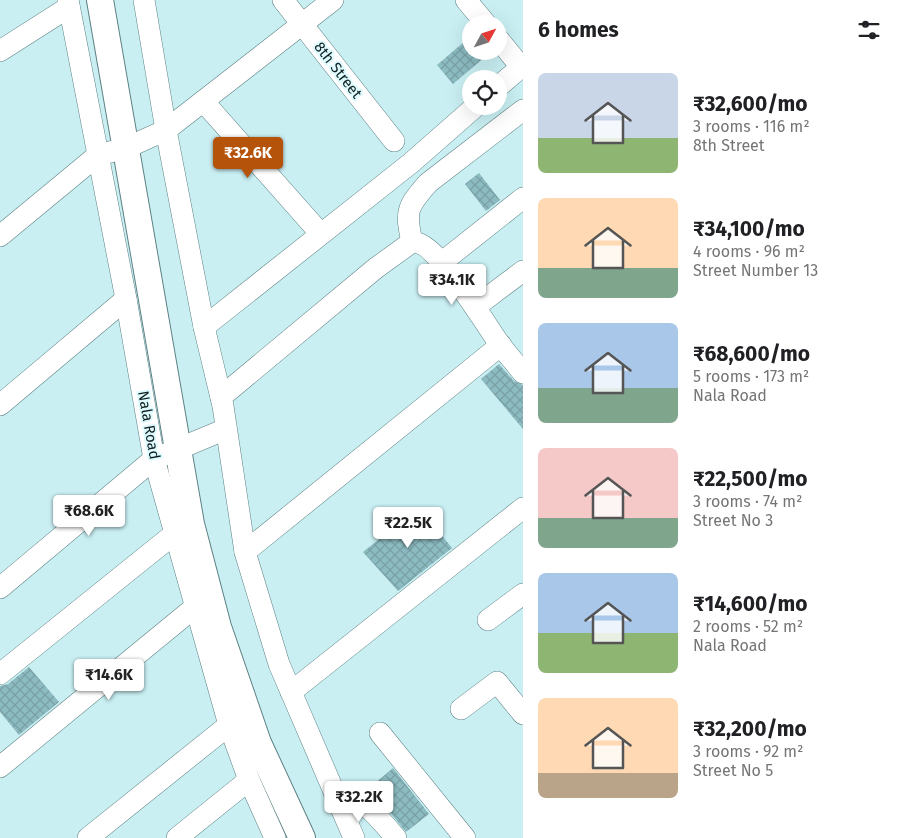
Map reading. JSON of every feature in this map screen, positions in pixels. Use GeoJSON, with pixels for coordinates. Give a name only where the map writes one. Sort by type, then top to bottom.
{"type":"FeatureCollection","features":[{"type":"Feature","properties":{"kind":"street"},"geometry":{"type":"LineString","coordinates":[[100,0],[191,524],[218,627],[258,743],[302,838]]}},
{"type":"Feature","properties":{"kind":"street"},"geometry":{"type":"LineString","coordinates":[[144,0],[166,130],[204,327],[221,397],[245,552],[279,664],[354,838]]}},
{"type":"Feature","properties":{"kind":"street","name":"8th Street"},"geometry":{"type":"LineString","coordinates":[[283,0],[394,141]]}},
{"type":"Feature","properties":{"kind":"street"},"geometry":{"type":"LineString","coordinates":[[0,236],[98,155],[126,148],[166,130],[333,0]]}},
{"type":"Feature","properties":{"kind":"street"},"geometry":{"type":"LineString","coordinates":[[466,0],[478,15]]}},
{"type":"Feature","properties":{"kind":"street"},"geometry":{"type":"LineString","coordinates":[[0,50],[69,4]]}},
{"type":"Feature","properties":{"kind":"street","name":"Nala Road"},"geometry":{"type":"LineString","coordinates":[[69,4],[126,299],[154,459],[229,725],[249,780],[275,838]]}},
{"type":"Feature","properties":{"kind":"street"},"geometry":{"type":"LineString","coordinates":[[507,79],[521,67],[508,51]]}},
{"type":"Feature","properties":{"kind":"street"},"geometry":{"type":"LineString","coordinates":[[203,101],[320,233]]}},
{"type":"Feature","properties":{"kind":"street"},"geometry":{"type":"LineString","coordinates":[[412,242],[407,218],[410,206],[428,183],[523,110]]}},
{"type":"Feature","properties":{"kind":"street"},"geometry":{"type":"LineString","coordinates":[[204,327],[320,233],[411,163],[466,115]]}},
{"type":"Feature","properties":{"kind":"street"},"geometry":{"type":"LineString","coordinates":[[441,263],[523,198]]}},
{"type":"Feature","properties":{"kind":"street"},"geometry":{"type":"LineString","coordinates":[[221,397],[376,268],[412,242],[418,242],[423,245],[441,263],[476,307],[501,346],[523,373]]}},
{"type":"Feature","properties":{"kind":"street"},"geometry":{"type":"LineString","coordinates":[[476,307],[523,271]]}},
{"type":"Feature","properties":{"kind":"street"},"geometry":{"type":"LineString","coordinates":[[0,405],[126,299]]}},
{"type":"Feature","properties":{"kind":"street"},"geometry":{"type":"LineString","coordinates":[[245,552],[501,346]]}},
{"type":"Feature","properties":{"kind":"street"},"geometry":{"type":"LineString","coordinates":[[0,588],[154,459],[226,429]]}},
{"type":"Feature","properties":{"kind":"street"},"geometry":{"type":"LineString","coordinates":[[291,692],[523,508]]}},
{"type":"Feature","properties":{"kind":"street"},"geometry":{"type":"LineString","coordinates":[[0,674],[174,534]]}},
{"type":"Feature","properties":{"kind":"street"},"geometry":{"type":"LineString","coordinates":[[488,620],[523,594]]}},
{"type":"Feature","properties":{"kind":"street"},"geometry":{"type":"LineString","coordinates":[[0,767],[196,607]]}},
{"type":"Feature","properties":{"kind":"street"},"geometry":{"type":"LineString","coordinates":[[461,709],[497,682],[523,714]]}},
{"type":"Feature","properties":{"kind":"street"},"geometry":{"type":"LineString","coordinates":[[88,838],[229,725]]}},
{"type":"Feature","properties":{"kind":"street"},"geometry":{"type":"LineString","coordinates":[[380,733],[465,838]]}},
{"type":"Feature","properties":{"kind":"street"},"geometry":{"type":"LineString","coordinates":[[176,838],[249,780]]}},
{"type":"Feature","properties":{"kind":"street"},"geometry":{"type":"LineString","coordinates":[[334,790],[356,798],[370,808],[396,838]]}},
{"type":"Feature","properties":{"kind":"building"},"geometry":{"type":"Polygon","coordinates":[[[462,44],[462,60],[481,60],[470,70],[462,70],[462,76],[453,84],[437,65],[462,44]]]}},
{"type":"Feature","properties":{"kind":"building"},"geometry":{"type":"Polygon","coordinates":[[[479,173],[500,200],[486,211],[465,184],[479,173]]]}},
{"type":"Feature","properties":{"kind":"building"},"geometry":{"type":"Polygon","coordinates":[[[499,364],[514,381],[523,385],[523,429],[481,379],[499,364]]]}},
{"type":"Feature","properties":{"kind":"building"},"geometry":{"type":"Polygon","coordinates":[[[419,507],[452,548],[398,591],[363,552],[419,507]]]}},
{"type":"Feature","properties":{"kind":"building"},"geometry":{"type":"Polygon","coordinates":[[[29,667],[59,702],[19,735],[0,712],[0,686],[8,684],[29,667]]]}},
{"type":"Feature","properties":{"kind":"building"},"geometry":{"type":"Polygon","coordinates":[[[393,768],[429,814],[406,832],[384,805],[366,791],[393,768]]]}}]}
